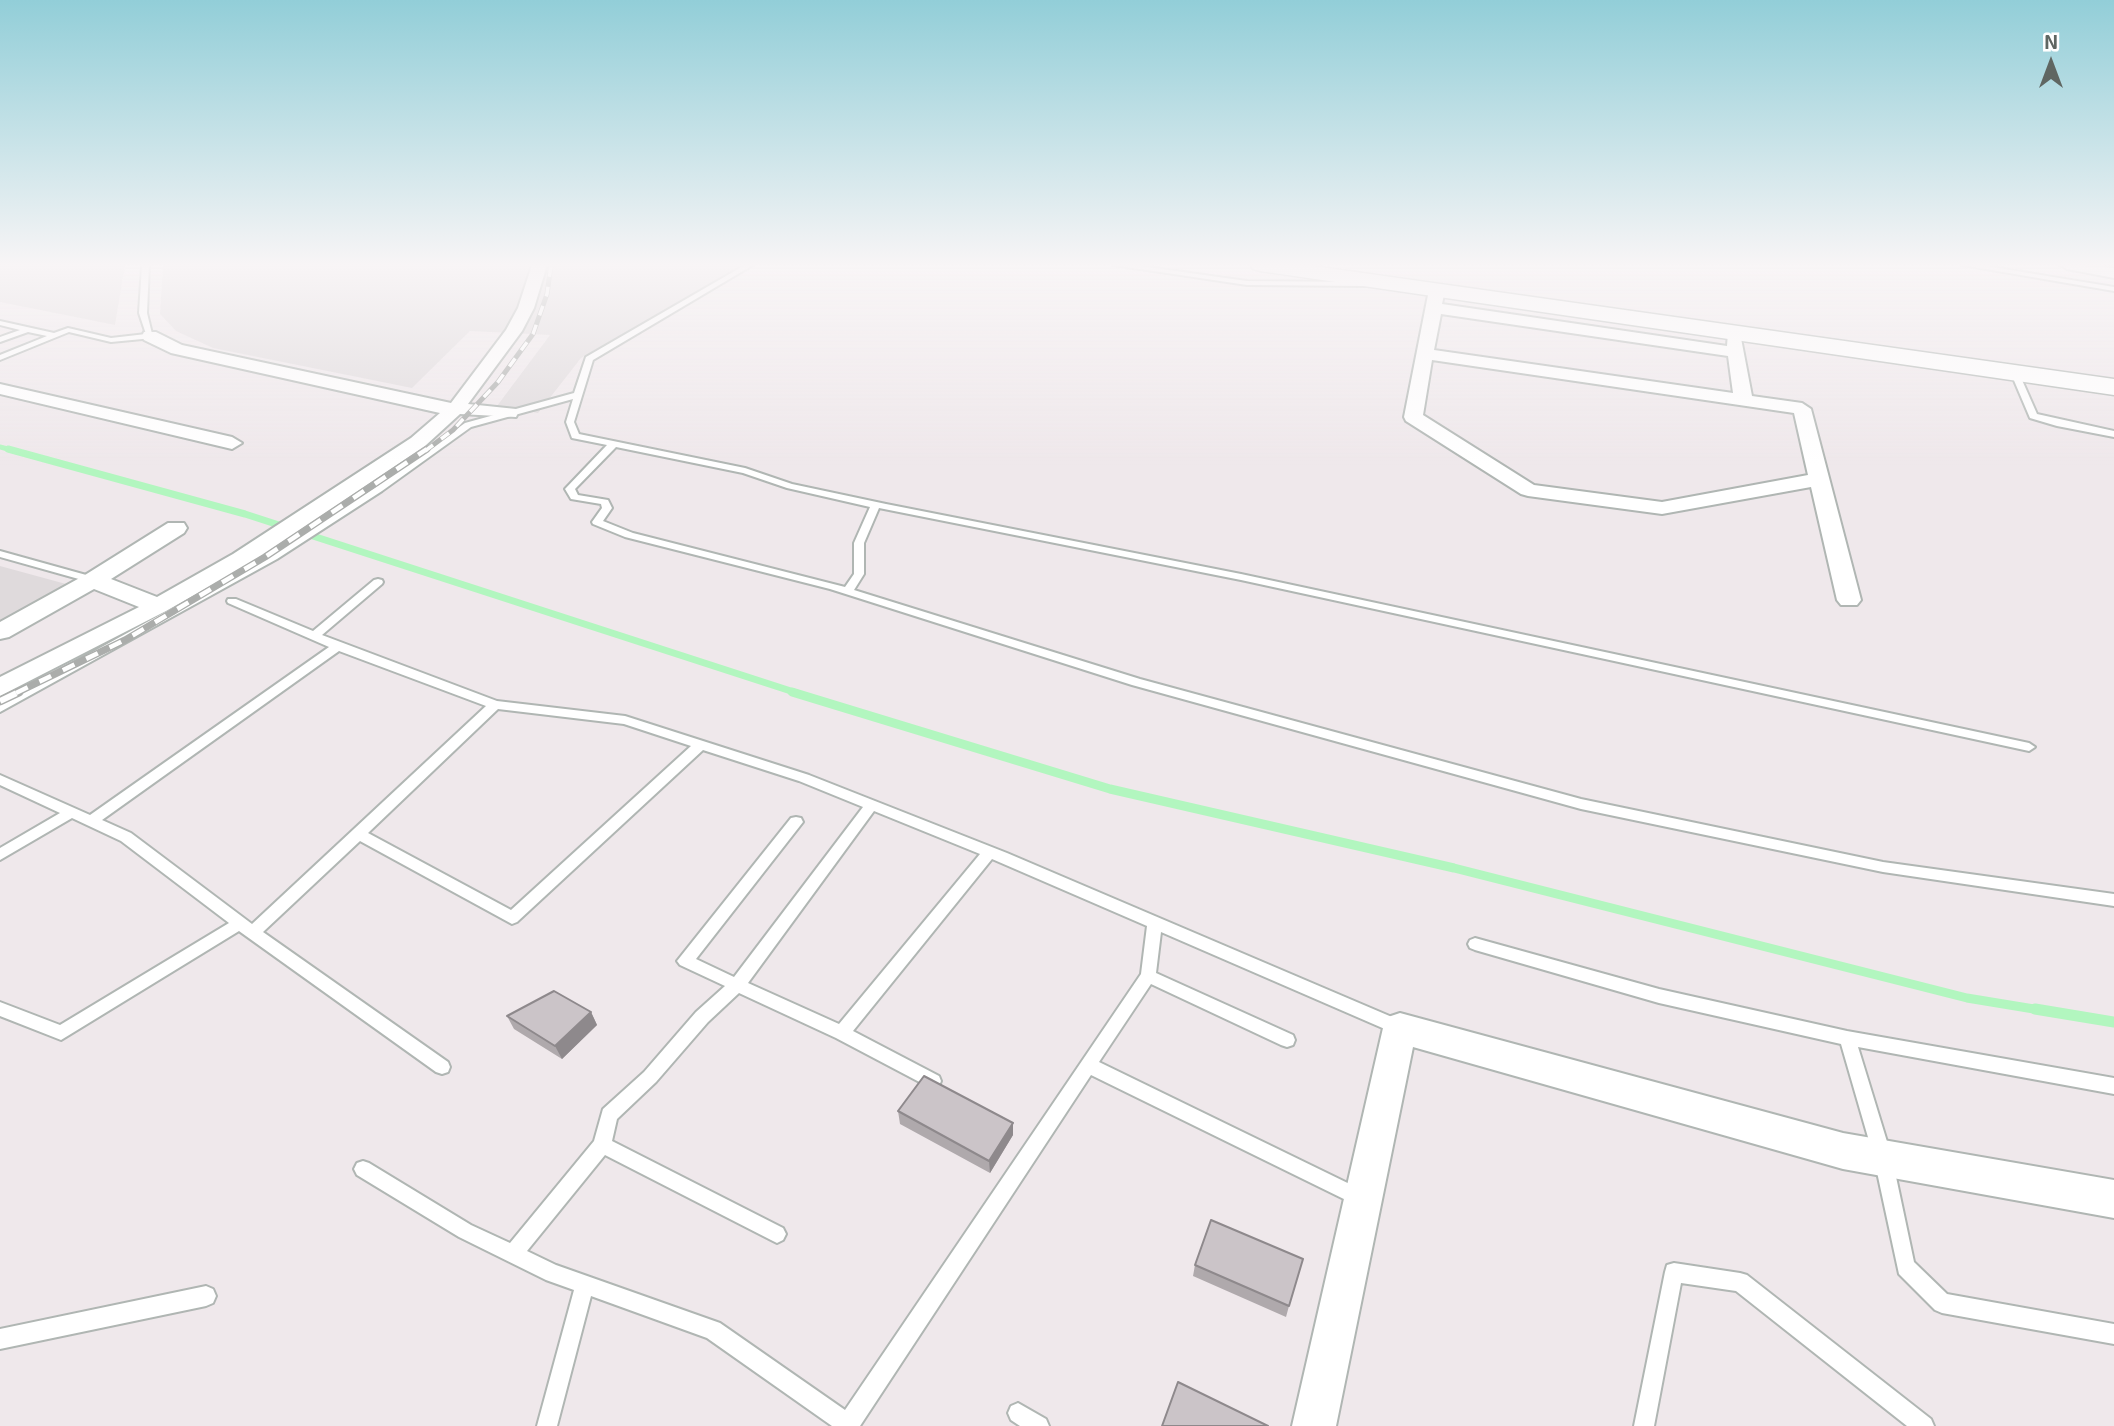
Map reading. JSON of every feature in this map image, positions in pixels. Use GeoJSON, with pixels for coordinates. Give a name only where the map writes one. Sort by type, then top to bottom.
{"type":"FeatureCollection","features":[{"type":"Feature","properties":{"kind":"street"},"geometry":{"type":"LineString","coordinates":[[0,688],[158,607],[241,559],[375,472],[418,442],[456,408],[514,332]]}},
{"type":"Feature","properties":{"kind":"street"},"geometry":{"type":"LineString","coordinates":[[1429,332],[1413,417],[1528,490],[1662,508],[1819,479]]}},
{"type":"Feature","properties":{"kind":"street"},"geometry":{"type":"LineString","coordinates":[[1662,332],[1735,342],[2014,371],[2114,387]]}},
{"type":"Feature","properties":{"kind":"street"},"geometry":{"type":"LineString","coordinates":[[150,336],[177,349],[437,407],[509,413]]}},
{"type":"Feature","properties":{"kind":"street"},"geometry":{"type":"LineString","coordinates":[[1735,342],[1744,400]]}},
{"type":"Feature","properties":{"kind":"street"},"geometry":{"type":"LineString","coordinates":[[1425,354],[1802,409],[1849,600]]}},
{"type":"Feature","properties":{"kind":"street"},"geometry":{"type":"LineString","coordinates":[[0,388],[232,443]]}},
{"type":"Feature","properties":{"kind":"street"},"geometry":{"type":"LineString","coordinates":[[0,632],[176,528]]}},
{"type":"Feature","properties":{"kind":"street"},"geometry":{"type":"LineString","coordinates":[[93,579],[158,607]]}},
{"type":"Feature","properties":{"kind":"street"},"geometry":{"type":"LineString","coordinates":[[1314,1426],[1400,1028],[1843,1151],[2114,1199]]}},
{"type":"Feature","properties":{"kind":"lane"},"geometry":{"type":"LineString","coordinates":[[0,340],[22,332]]}},
{"type":"Feature","properties":{"kind":"lane"},"geometry":{"type":"LineString","coordinates":[[39,332],[55,335]]}},
{"type":"Feature","properties":{"kind":"lane"},"geometry":{"type":"LineString","coordinates":[[0,358],[64,332]]}},
{"type":"Feature","properties":{"kind":"lane"},"geometry":{"type":"LineString","coordinates":[[75,332],[111,340],[150,336],[149,332]]}},
{"type":"Feature","properties":{"kind":"lane"},"geometry":{"type":"LineString","coordinates":[[636,332],[589,359],[570,422],[575,436],[745,471],[790,486],[876,505],[1241,577],[2029,747]]}},
{"type":"Feature","properties":{"kind":"lane"},"geometry":{"type":"LineString","coordinates":[[2014,371],[2033,416],[2114,434]]}},
{"type":"Feature","properties":{"kind":"lane"},"geometry":{"type":"LineString","coordinates":[[0,709],[273,557],[359,502],[468,425],[578,395]]}},
{"type":"Feature","properties":{"kind":"lane"},"geometry":{"type":"LineString","coordinates":[[614,444],[570,489],[574,497],[605,502],[607,508],[597,522],[629,535],[848,591],[1136,682],[1581,804],[1883,867],[2114,900]]}},
{"type":"Feature","properties":{"kind":"lane"},"geometry":{"type":"LineString","coordinates":[[848,591],[859,574],[859,543],[876,505]]}},
{"type":"Feature","properties":{"kind":"lane"},"geometry":{"type":"LineString","coordinates":[[0,554],[93,579]]}},
{"type":"Feature","properties":{"kind":"lane"},"geometry":{"type":"LineString","coordinates":[[314,636],[378,582]]}},
{"type":"Feature","properties":{"kind":"lane"},"geometry":{"type":"LineString","coordinates":[[232,601],[338,646],[495,705],[625,720],[804,778],[989,852],[1400,1028]]}},
{"type":"Feature","properties":{"kind":"lane"},"geometry":{"type":"LineString","coordinates":[[91,821],[338,646]]}},
{"type":"Feature","properties":{"kind":"lane"},"geometry":{"type":"LineString","coordinates":[[0,1009],[61,1033],[246,928],[359,834],[495,705]]}},
{"type":"Feature","properties":{"kind":"lane"},"geometry":{"type":"LineString","coordinates":[[359,834],[512,918],[701,744]]}},
{"type":"Feature","properties":{"kind":"lane"},"geometry":{"type":"LineString","coordinates":[[0,780],[126,837],[246,928],[442,1067]]}},
{"type":"Feature","properties":{"kind":"lane"},"geometry":{"type":"LineString","coordinates":[[513,1254],[602,1145],[609,1115],[650,1077],[702,1017],[737,985],[872,805]]}},
{"type":"Feature","properties":{"kind":"lane"},"geometry":{"type":"LineString","coordinates":[[0,855],[71,812]]}},
{"type":"Feature","properties":{"kind":"lane"},"geometry":{"type":"LineString","coordinates":[[796,821],[685,961],[842,1033],[933,1082]]}},
{"type":"Feature","properties":{"kind":"lane"},"geometry":{"type":"LineString","coordinates":[[842,1033],[989,852]]}},
{"type":"Feature","properties":{"kind":"lane"},"geometry":{"type":"LineString","coordinates":[[363,1169],[465,1231],[553,1273],[713,1330],[849,1425],[1148,976],[1154,922]]}},
{"type":"Feature","properties":{"kind":"lane"},"geometry":{"type":"LineString","coordinates":[[1475,944],[1659,996],[1847,1038],[2114,1086]]}},
{"type":"Feature","properties":{"kind":"lane"},"geometry":{"type":"LineString","coordinates":[[1148,976],[1287,1040]]}},
{"type":"Feature","properties":{"kind":"lane"},"geometry":{"type":"LineString","coordinates":[[1847,1038],[1883,1158],[1906,1266],[1942,1303],[2114,1334]]}},
{"type":"Feature","properties":{"kind":"lane"},"geometry":{"type":"LineString","coordinates":[[1088,1065],[1363,1200]]}},
{"type":"Feature","properties":{"kind":"lane"},"geometry":{"type":"LineString","coordinates":[[602,1145],[777,1234]]}},
{"type":"Feature","properties":{"kind":"lane"},"geometry":{"type":"LineString","coordinates":[[1644,1426],[1674,1272],[1740,1282],[1924,1426]]}},
{"type":"Feature","properties":{"kind":"lane"},"geometry":{"type":"LineString","coordinates":[[547,1426],[585,1284]]}},
{"type":"Feature","properties":{"kind":"lane"},"geometry":{"type":"LineString","coordinates":[[0,1339],[206,1296]]}},
{"type":"Feature","properties":{"kind":"lane"},"geometry":{"type":"LineString","coordinates":[[1018,1413],[1039,1426]]}},
{"type":"Feature","properties":{"kind":"shaded area"},"geometry":{"type":"Polygon","coordinates":[[[177,332],[469,332],[412,388],[213,348],[177,332]]]}},
{"type":"Feature","properties":{"kind":"shaded area"},"geometry":{"type":"Polygon","coordinates":[[[481,332],[627,332],[581,358],[538,413],[497,406],[550,335],[481,332]]]}},
{"type":"Feature","properties":{"kind":"shaded area"},"geometry":{"type":"Polygon","coordinates":[[[0,566],[77,587],[0,630],[0,566]]]}},
{"type":"Feature","properties":{"kind":"building"},"geometry":{"type":"Polygon","coordinates":[[[554,991],[591,1012],[555,1046],[507,1016],[554,991]]]}},
{"type":"Feature","properties":{"kind":"building"},"geometry":{"type":"Polygon","coordinates":[[[924,1076],[1013,1123],[989,1161],[898,1111],[924,1076]]]}},
{"type":"Feature","properties":{"kind":"building"},"geometry":{"type":"Polygon","coordinates":[[[1211,1220],[1303,1259],[1289,1306],[1195,1265],[1211,1220]]]}},
{"type":"Feature","properties":{"kind":"building"},"geometry":{"type":"Polygon","coordinates":[[[1178,1382],[1268,1426],[1162,1426],[1178,1382]]]}},
{"type":"Feature","properties":{"kind":"waterway"},"geometry":{"type":"LineString","coordinates":[[0,447],[15,451]]}},
{"type":"Feature","properties":{"kind":"waterway"},"geometry":{"type":"LineString","coordinates":[[8,449],[245,514],[797,693]]}},
{"type":"Feature","properties":{"kind":"waterway"},"geometry":{"type":"LineString","coordinates":[[792,692],[1110,789],[1454,868],[1967,998],[2046,1011]]}},
{"type":"Feature","properties":{"kind":"waterway"},"geometry":{"type":"LineString","coordinates":[[2035,1009],[2114,1022]]}},
{"type":"Feature","properties":{"kind":"railway"},"geometry":{"type":"LineString","coordinates":[[425,451],[453,430],[498,382],[534,332]]}},
{"type":"Feature","properties":{"kind":"railway"},"geometry":{"type":"LineString","coordinates":[[16,693],[125,640],[265,557],[427,449]]}},
{"type":"Feature","properties":{"kind":"railway"},"geometry":{"type":"LineString","coordinates":[[0,701],[19,692]]}}]}
